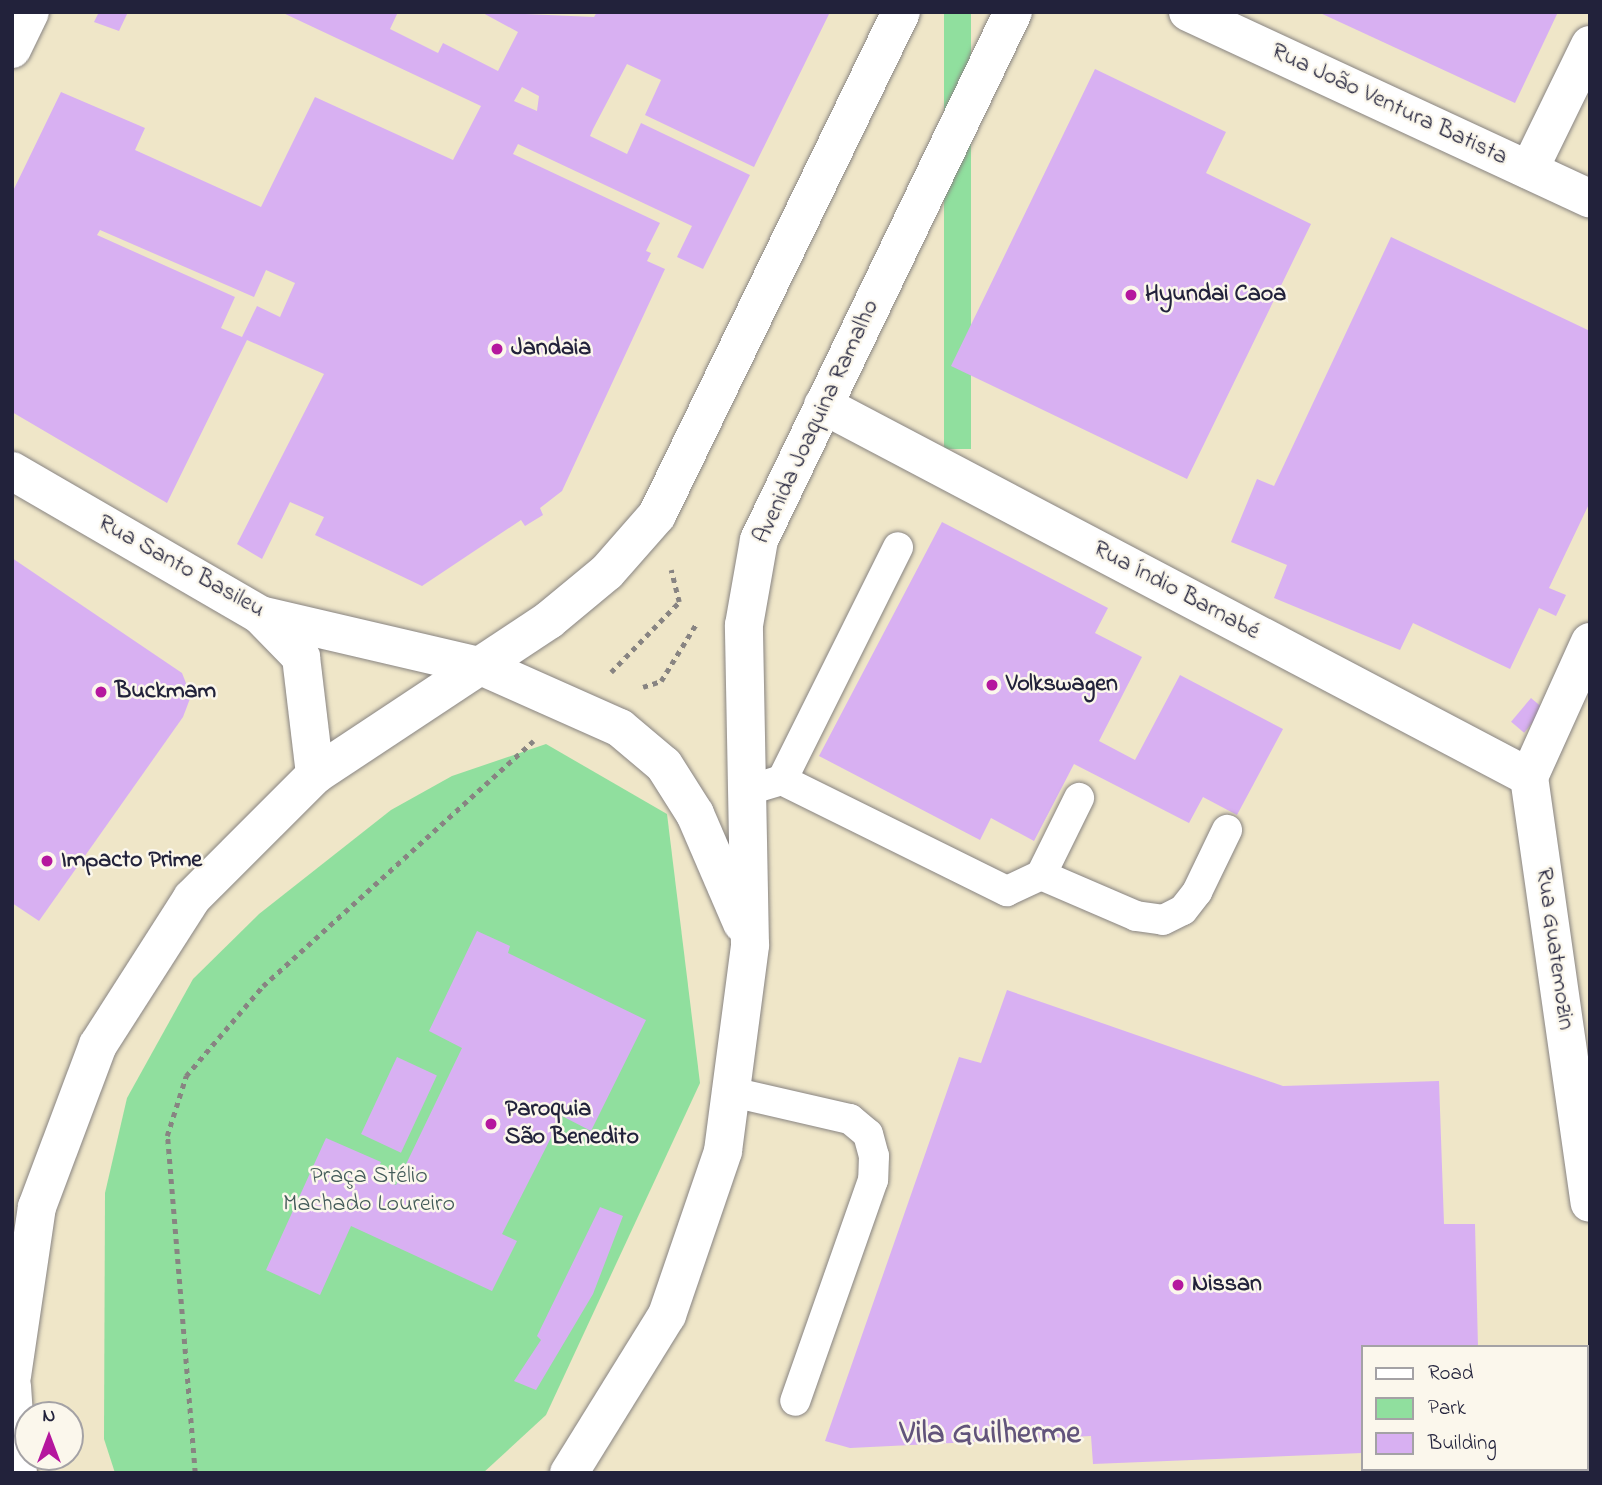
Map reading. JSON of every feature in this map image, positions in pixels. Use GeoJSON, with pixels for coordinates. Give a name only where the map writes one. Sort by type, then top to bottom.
{"type":"FeatureCollection","features":[{"type":"Feature","properties":{"kind":"main road"},"geometry":{"type":"LineString","coordinates":[[12,49],[30,12]]}},
{"type":"Feature","properties":{"kind":"main road"},"geometry":{"type":"LineString","coordinates":[[12,1376],[37,1207],[98,1045],[192,898],[315,775],[483,667],[607,572],[657,516],[901,12]]}},
{"type":"Feature","properties":{"kind":"main road","name":"Avenida Joaquina Ramalho"},"geometry":{"type":"LineString","coordinates":[[750,945],[765,785],[744,625],[759,540],[1013,12]]}},
{"type":"Feature","properties":{"kind":"main road","name":"Rua João Ventura Batista"},"geometry":{"type":"LineString","coordinates":[[1188,12],[1590,199]]}},
{"type":"Feature","properties":{"kind":"main road"},"geometry":{"type":"LineString","coordinates":[[1529,170],[1590,45]]}},
{"type":"Feature","properties":{"kind":"main road","name":"Rua Índio Barnabé"},"geometry":{"type":"LineString","coordinates":[[822,405],[1529,777]]}},
{"type":"Feature","properties":{"kind":"main road","name":"Rua Santo Basileu"},"geometry":{"type":"LineString","coordinates":[[12,471],[260,615],[483,667],[620,728],[664,765],[695,814],[750,945]]}},
{"type":"Feature","properties":{"kind":"main road"},"geometry":{"type":"LineString","coordinates":[[260,615],[300,657],[315,775]]}},
{"type":"Feature","properties":{"kind":"main road"},"geometry":{"type":"LineString","coordinates":[[1529,777],[1590,642]]}},
{"type":"Feature","properties":{"kind":"main road","name":"Rua Guatemozin"},"geometry":{"type":"LineString","coordinates":[[1529,777],[1590,1203]]}},
{"type":"Feature","properties":{"kind":"main road"},"geometry":{"type":"LineString","coordinates":[[569,1473],[667,1315],[723,1151],[750,945]]}},
{"type":"Feature","properties":{"kind":"main road"},"geometry":{"type":"LineString","coordinates":[[12,1386],[18,1473]]}},
{"type":"Feature","properties":{"kind":"lane"},"geometry":{"type":"LineString","coordinates":[[898,547],[765,785],[987,886],[1007,891],[1041,875],[1079,798]]}},
{"type":"Feature","properties":{"kind":"lane"},"geometry":{"type":"LineString","coordinates":[[1041,875],[1136,916],[1163,920],[1183,910],[1197,892],[1227,830]]}},
{"type":"Feature","properties":{"kind":"lane"},"geometry":{"type":"LineString","coordinates":[[732,1092],[850,1119],[868,1134],[874,1156],[873,1180],[795,1401]]}},
{"type":"Feature","properties":{"kind":"path"},"geometry":{"type":"LineString","coordinates":[[600,683],[679,602],[657,516]]}},
{"type":"Feature","properties":{"kind":"path"},"geometry":{"type":"LineString","coordinates":[[638,688],[661,681],[706,612]]}},
{"type":"Feature","properties":{"kind":"path"},"geometry":{"type":"LineString","coordinates":[[195,1473],[167,1136],[186,1076],[263,986],[505,765]]}},
{"type":"Feature","properties":{"kind":"green space"},"geometry":{"type":"Polygon","coordinates":[[[944,12],[971,12],[971,449],[944,449],[944,12]]]}},
{"type":"Feature","properties":{"kind":"green space","name":"Praça Stélio Machado Loureiro"},"geometry":{"type":"Polygon","coordinates":[[[546,744],[667,814],[700,1083],[546,1415],[483,1473],[115,1473],[104,1439],[105,1193],[127,1098],[193,979],[259,914],[391,810],[452,776],[546,744]]]}},
{"type":"Feature","properties":{"kind":"building"},"geometry":{"type":"Polygon","coordinates":[[[99,12],[128,12],[119,31],[94,22],[99,12]]]}},
{"type":"Feature","properties":{"kind":"building"},"geometry":{"type":"Polygon","coordinates":[[[281,12],[398,12],[390,29],[438,53],[443,43],[498,71],[518,32],[481,12],[594,17],[597,12],[830,12],[754,167],[645,115],[661,80],[627,64],[593,129],[590,136],[627,154],[641,123],[750,175],[703,269],[677,257],[692,226],[518,144],[513,154],[660,223],[646,251],[651,253],[647,261],[665,269],[562,491],[540,508],[543,515],[525,526],[521,520],[422,586],[315,535],[324,517],[290,502],[262,559],[237,544],[324,374],[247,340],[167,503],[12,412],[12,193],[61,92],[145,128],[135,150],[261,207],[315,97],[453,160],[481,106],[281,12]],[[522,87],[514,101],[537,111],[539,96],[522,87]],[[100,230],[97,235],[235,297],[221,328],[242,337],[257,306],[280,317],[295,283],[266,270],[254,297],[100,230]]]}},
{"type":"Feature","properties":{"kind":"building"},"geometry":{"type":"Polygon","coordinates":[[[1318,12],[1558,12],[1515,103],[1318,12]]]}},
{"type":"Feature","properties":{"kind":"building","name":"Hyundai Caoa"},"geometry":{"type":"Polygon","coordinates":[[[1095,69],[1226,132],[1206,173],[1311,224],[1187,479],[951,366],[1095,69]]]}},
{"type":"Feature","properties":{"kind":"building"},"geometry":{"type":"Polygon","coordinates":[[[1391,237],[1590,331],[1590,502],[1549,588],[1566,595],[1556,616],[1539,608],[1510,669],[1413,623],[1400,650],[1274,598],[1287,565],[1231,542],[1257,479],[1274,486],[1391,237]]]}},
{"type":"Feature","properties":{"kind":"building","name":"Volkswagen"},"geometry":{"type":"Polygon","coordinates":[[[942,522],[1108,608],[1095,633],[1142,657],[1099,741],[1135,760],[1180,675],[1283,729],[1237,815],[1203,797],[1189,823],[1074,764],[1034,841],[991,818],[980,840],[819,756],[942,522]]]}},
{"type":"Feature","properties":{"kind":"building","name":"Buckmam"},"geometry":{"type":"Polygon","coordinates":[[[12,558],[182,673],[191,696],[183,717],[39,921],[12,903],[12,558]]]}},
{"type":"Feature","properties":{"kind":"building"},"geometry":{"type":"Polygon","coordinates":[[[1531,698],[1544,709],[1524,733],[1511,722],[1531,698]]]}},
{"type":"Feature","properties":{"kind":"building","name":"Paroquia São Benedito"},"geometry":{"type":"Polygon","coordinates":[[[477,931],[510,946],[508,953],[646,1020],[591,1131],[562,1116],[502,1234],[517,1241],[492,1291],[351,1226],[320,1295],[266,1270],[326,1138],[381,1162],[375,1175],[396,1185],[462,1048],[429,1031],[477,931]]]}},
{"type":"Feature","properties":{"kind":"building","name":"Nissan"},"geometry":{"type":"Polygon","coordinates":[[[1007,990],[1283,1086],[1439,1081],[1444,1224],[1475,1224],[1478,1345],[1360,1345],[1360,1453],[1093,1464],[1091,1436],[850,1448],[825,1441],[959,1057],[981,1063],[1007,990]]]}},
{"type":"Feature","properties":{"kind":"building"},"geometry":{"type":"Polygon","coordinates":[[[397,1057],[437,1076],[401,1153],[361,1134],[397,1057]]]}},
{"type":"Feature","properties":{"kind":"building"},"geometry":{"type":"Polygon","coordinates":[[[600,1207],[623,1216],[593,1294],[536,1390],[514,1381],[541,1340],[537,1336],[600,1207]]]}},
{"type":"Feature","properties":{"kind":"place","name":"Hyundai Caoa"},"geometry":{"type":"Point","coordinates":[1131,295]}},
{"type":"Feature","properties":{"kind":"place","name":"Jandaia"},"geometry":{"type":"Point","coordinates":[497,349]}},
{"type":"Feature","properties":{"kind":"place","name":"Volkswagen"},"geometry":{"type":"Point","coordinates":[992,685]}},
{"type":"Feature","properties":{"kind":"place","name":"Buckmam"},"geometry":{"type":"Point","coordinates":[101,692]}},
{"type":"Feature","properties":{"kind":"place","name":"Impacto Prime"},"geometry":{"type":"Point","coordinates":[47,861]}},
{"type":"Feature","properties":{"kind":"place","name":"Paroquia São Benedito"},"geometry":{"type":"Point","coordinates":[491,1124]}},
{"type":"Feature","properties":{"kind":"place","name":"Nissan"},"geometry":{"type":"Point","coordinates":[1178,1285]}},
{"type":"Feature","properties":{"kind":"district","name":"Vila Guilherme"},"geometry":{"type":"Point","coordinates":[990,1435]}}]}
